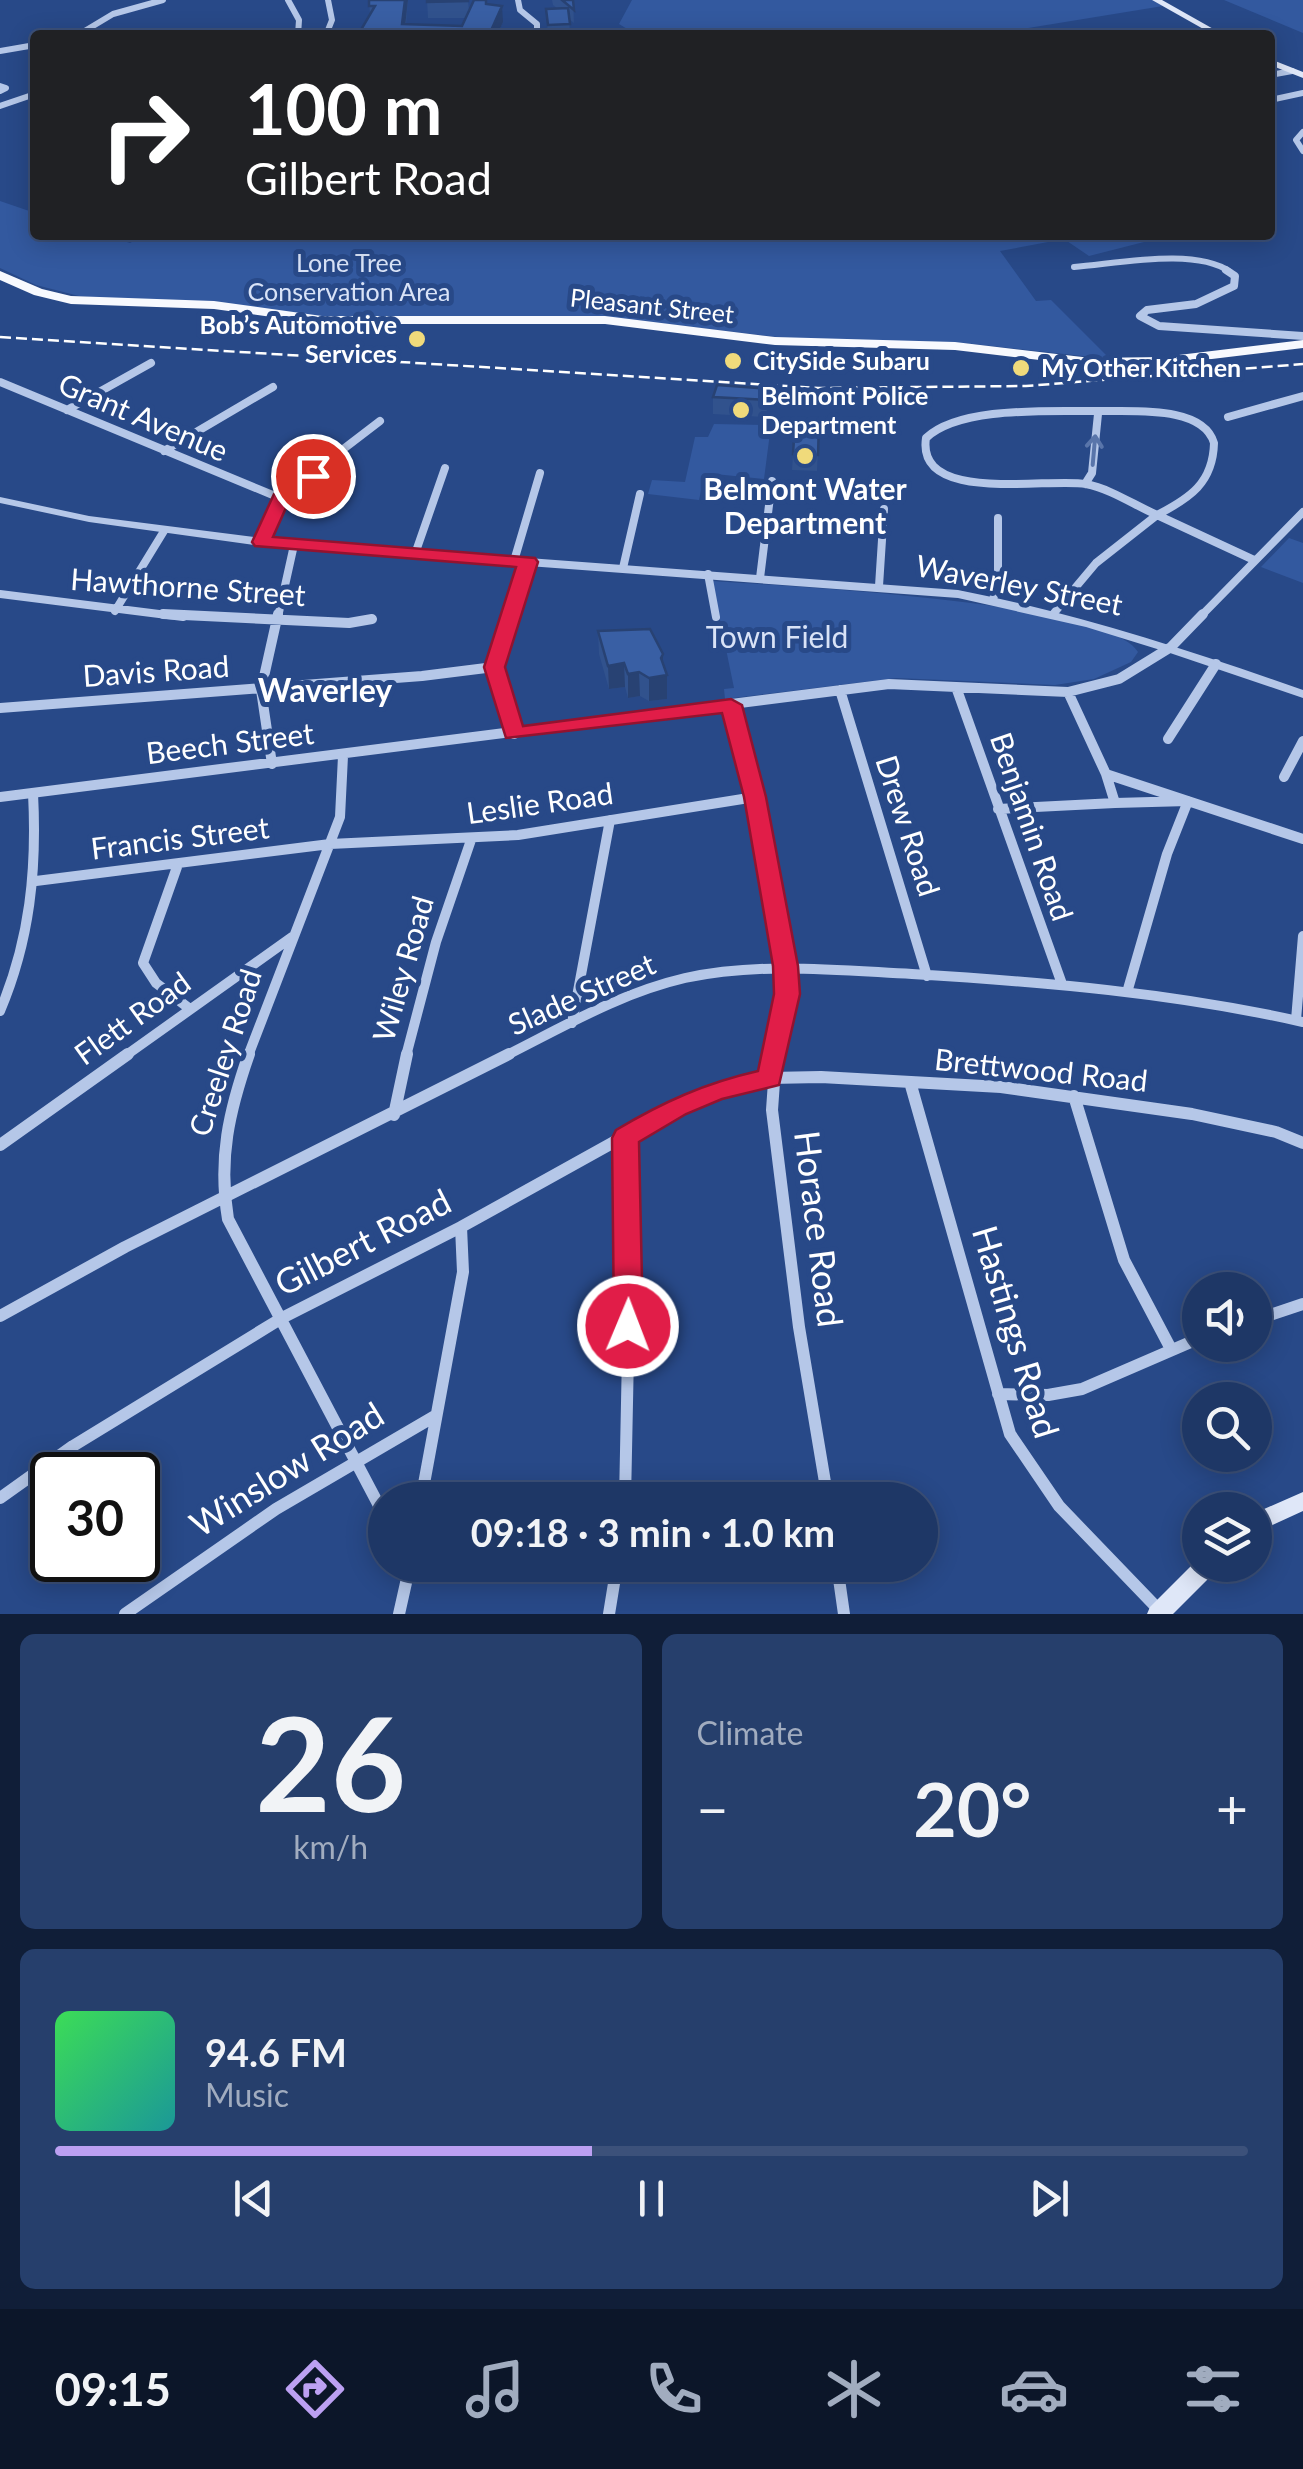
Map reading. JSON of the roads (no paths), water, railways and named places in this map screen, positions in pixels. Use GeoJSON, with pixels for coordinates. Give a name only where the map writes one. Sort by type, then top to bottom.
{"type":"FeatureCollection","features":[{"type":"Feature","properties":{"kind":"main road"},"geometry":{"type":"LineString","coordinates":[[1156,0],[1211,30]]}},
{"type":"Feature","properties":{"kind":"main road"},"geometry":{"type":"LineString","coordinates":[[1275,64],[1303,76]]}},
{"type":"Feature","properties":{"kind":"main road","name":"Pleasant Street"},"geometry":{"type":"LineString","coordinates":[[0,274],[38,292],[72,300],[214,305],[322,320],[605,320],[754,339],[955,346],[1091,362],[1162,361],[1303,340]]}},
{"type":"Feature","properties":{"kind":"main road"},"geometry":{"type":"LineString","coordinates":[[1272,1515],[1303,1501]]}},
{"type":"Feature","properties":{"kind":"main road"},"geometry":{"type":"LineString","coordinates":[[1160,1613],[1191,1582]]}},
{"type":"Feature","properties":{"kind":"street"},"geometry":{"type":"LineString","coordinates":[[86,30],[117,12],[163,0]]}},
{"type":"Feature","properties":{"kind":"street"},"geometry":{"type":"LineString","coordinates":[[288,0],[299,20],[298,30]]}},
{"type":"Feature","properties":{"kind":"street"},"geometry":{"type":"LineString","coordinates":[[328,0],[332,20],[328,30]]}},
{"type":"Feature","properties":{"kind":"street"},"geometry":{"type":"LineString","coordinates":[[518,0],[521,11],[537,24],[537,30]]}},
{"type":"Feature","properties":{"kind":"street"},"geometry":{"type":"LineString","coordinates":[[0,51],[30,46]]}},
{"type":"Feature","properties":{"kind":"street"},"geometry":{"type":"LineString","coordinates":[[1275,74],[1292,71]]}},
{"type":"Feature","properties":{"kind":"street"},"geometry":{"type":"LineString","coordinates":[[1275,99],[1303,93]]}},
{"type":"Feature","properties":{"kind":"street"},"geometry":{"type":"LineString","coordinates":[[0,106],[30,96]]}},
{"type":"Feature","properties":{"kind":"street"},"geometry":{"type":"LineString","coordinates":[[1303,132],[1296,140],[1303,151]]}},
{"type":"Feature","properties":{"kind":"street"},"geometry":{"type":"LineString","coordinates":[[1074,267],[1210,260],[1235,276],[1234,286],[1196,304],[1147,310],[1140,316],[1159,326],[1303,340]]}},
{"type":"Feature","properties":{"kind":"street"},"geometry":{"type":"LineString","coordinates":[[67,410],[151,364]]}},
{"type":"Feature","properties":{"kind":"street","name":"Grant Avenue"},"geometry":{"type":"LineString","coordinates":[[0,382],[280,498]]}},
{"type":"Feature","properties":{"kind":"street"},"geometry":{"type":"LineString","coordinates":[[164,451],[273,388]]}},
{"type":"Feature","properties":{"kind":"street"},"geometry":{"type":"LineString","coordinates":[[1228,417],[1303,396]]}},
{"type":"Feature","properties":{"kind":"street"},"geometry":{"type":"LineString","coordinates":[[1054,613],[1102,560],[1158,516],[1202,486],[1214,442],[1204,428],[1178,416],[1029,414],[954,421],[932,432],[924,446],[932,466],[945,474],[980,484],[1085,484],[1158,516],[1254,560]]}},
{"type":"Feature","properties":{"kind":"street"},"geometry":{"type":"LineString","coordinates":[[1085,484],[1092,473],[1098,414]]}},
{"type":"Feature","properties":{"kind":"street"},"geometry":{"type":"LineString","coordinates":[[262,542],[280,498],[380,420]]}},
{"type":"Feature","properties":{"kind":"street"},"geometry":{"type":"LineString","coordinates":[[416,554],[445,468]]}},
{"type":"Feature","properties":{"kind":"street"},"geometry":{"type":"LineString","coordinates":[[514,734],[494,667],[540,474]]}},
{"type":"Feature","properties":{"kind":"street"},"geometry":{"type":"LineString","coordinates":[[760,578],[772,481]]}},
{"type":"Feature","properties":{"kind":"street"},"geometry":{"type":"LineString","coordinates":[[623,568],[640,494]]}},
{"type":"Feature","properties":{"kind":"street","name":"Waverley Street"},"geometry":{"type":"LineString","coordinates":[[0,500],[164,531],[262,542],[879,586],[993,600],[1054,613],[1171,647],[1303,694]]}},
{"type":"Feature","properties":{"kind":"street"},"geometry":{"type":"LineString","coordinates":[[879,586],[884,509]]}},
{"type":"Feature","properties":{"kind":"street","name":"Beech Street"},"geometry":{"type":"LineString","coordinates":[[0,797],[889,684],[1068,692],[1118,679],[1171,647],[1303,512]]}},
{"type":"Feature","properties":{"kind":"street"},"geometry":{"type":"LineString","coordinates":[[993,600],[998,578],[998,518]]}},
{"type":"Feature","properties":{"kind":"street"},"geometry":{"type":"LineString","coordinates":[[114,611],[164,531]]}},
{"type":"Feature","properties":{"kind":"street"},"geometry":{"type":"LineString","coordinates":[[272,764],[261,690],[294,545]]}},
{"type":"Feature","properties":{"kind":"street"},"geometry":{"type":"LineString","coordinates":[[708,574],[716,618]]}},
{"type":"Feature","properties":{"kind":"street","name":"Hawthorne Street"},"geometry":{"type":"LineString","coordinates":[[0,594],[114,611],[276,622],[349,623],[372,619]]}},
{"type":"Feature","properties":{"kind":"street"},"geometry":{"type":"LineString","coordinates":[[1168,739],[1185,706],[1216,664]]}},
{"type":"Feature","properties":{"kind":"street","name":"Davis Road"},"geometry":{"type":"LineString","coordinates":[[0,708],[261,690],[494,667]]}},
{"type":"Feature","properties":{"kind":"street","name":"Benjamin Road"},"geometry":{"type":"LineString","coordinates":[[956,686],[1062,984]]}},
{"type":"Feature","properties":{"kind":"street","name":"Drew Road"},"geometry":{"type":"LineString","coordinates":[[840,690],[927,976]]}},
{"type":"Feature","properties":{"kind":"street"},"geometry":{"type":"LineString","coordinates":[[1068,692],[1115,802]]}},
{"type":"Feature","properties":{"kind":"street","name":"Horace Road"},"geometry":{"type":"LineString","coordinates":[[731,705],[755,797],[786,966],[787,994],[770,1078],[799,1327],[825,1482]]}},
{"type":"Feature","properties":{"kind":"street"},"geometry":{"type":"LineString","coordinates":[[1284,776],[1303,740]]}},
{"type":"Feature","properties":{"kind":"street","name":"Creeley Road"},"geometry":{"type":"LineString","coordinates":[[220,1200],[223,1140],[330,844],[344,796],[343,756]]}},
{"type":"Feature","properties":{"kind":"street"},"geometry":{"type":"LineString","coordinates":[[1106,774],[1303,839]]}},
{"type":"Feature","properties":{"kind":"street"},"geometry":{"type":"LineString","coordinates":[[0,1011],[28,936],[36,881],[33,793]]}},
{"type":"Feature","properties":{"kind":"street","name":"Leslie Road"},"geometry":{"type":"LineString","coordinates":[[330,844],[471,840],[755,797]]}},
{"type":"Feature","properties":{"kind":"street"},"geometry":{"type":"LineString","coordinates":[[998,809],[1188,801]]}},
{"type":"Feature","properties":{"kind":"street"},"geometry":{"type":"LineString","coordinates":[[1128,989],[1167,854],[1188,801]]}},
{"type":"Feature","properties":{"kind":"street"},"geometry":{"type":"LineString","coordinates":[[572,1023],[610,820]]}},
{"type":"Feature","properties":{"kind":"street","name":"Wiley Road"},"geometry":{"type":"LineString","coordinates":[[394,1115],[410,1032],[445,908],[471,840]]}},
{"type":"Feature","properties":{"kind":"street","name":"Francis Street"},"geometry":{"type":"LineString","coordinates":[[36,881],[330,844]]}},
{"type":"Feature","properties":{"kind":"street"},"geometry":{"type":"LineString","coordinates":[[178,866],[142,964],[156,983],[190,1009]]}},
{"type":"Feature","properties":{"kind":"street","name":"Flett Road"},"geometry":{"type":"LineString","coordinates":[[0,1145],[296,934]]}},
{"type":"Feature","properties":{"kind":"street"},"geometry":{"type":"LineString","coordinates":[[1300,1021],[1303,936]]}},
{"type":"Feature","properties":{"kind":"street","name":"Slade Street"},"geometry":{"type":"LineString","coordinates":[[0,1316],[220,1200],[656,984],[740,967],[786,966],[1128,989],[1300,1021]]}},
{"type":"Feature","properties":{"kind":"street","name":"Brettwood Road"},"geometry":{"type":"LineString","coordinates":[[770,1078],[1001,1087],[1209,1118],[1276,1132],[1303,1143]]}},
{"type":"Feature","properties":{"kind":"street","name":"Gilbert Road"},"geometry":{"type":"LineString","coordinates":[[0,1498],[74,1446],[282,1318],[461,1227],[677,1107],[717,1090],[770,1078]]}},
{"type":"Feature","properties":{"kind":"street","name":"Hastings Road"},"geometry":{"type":"LineString","coordinates":[[910,1082],[1010,1434],[1026,1465],[1057,1505],[1160,1613]]}},
{"type":"Feature","properties":{"kind":"street"},"geometry":{"type":"LineString","coordinates":[[1074,1096],[1124,1258],[1147,1316],[1171,1349]]}},
{"type":"Feature","properties":{"kind":"street"},"geometry":{"type":"LineString","coordinates":[[625,1138],[630,1257],[625,1482]]}},
{"type":"Feature","properties":{"kind":"street"},"geometry":{"type":"LineString","coordinates":[[220,1200],[368,1483]]}},
{"type":"Feature","properties":{"kind":"street"},"geometry":{"type":"LineString","coordinates":[[424,1482],[463,1272],[461,1227]]}},
{"type":"Feature","properties":{"kind":"street"},"geometry":{"type":"LineString","coordinates":[[1272,1314],[1303,1304]]}},
{"type":"Feature","properties":{"kind":"street"},"geometry":{"type":"LineString","coordinates":[[998,1394],[1048,1395],[1082,1388],[1182,1345]]}},
{"type":"Feature","properties":{"kind":"street","name":"Winslow Road"},"geometry":{"type":"LineString","coordinates":[[124,1614],[355,1457],[436,1416]]}},
{"type":"Feature","properties":{"kind":"street"},"geometry":{"type":"LineString","coordinates":[[399,1614],[406,1582]]}},
{"type":"Feature","properties":{"kind":"street"},"geometry":{"type":"LineString","coordinates":[[610,1614],[615,1582]]}},
{"type":"Feature","properties":{"kind":"street"},"geometry":{"type":"LineString","coordinates":[[839,1582],[844,1614]]}},
{"type":"Feature","properties":{"kind":"railway"},"geometry":{"type":"LineString","coordinates":[[0,337],[818,388],[1026,386],[1303,364]]}},
{"type":"Feature","properties":{"kind":"place","name":"Bob’s Automotive Services"},"geometry":{"type":"Point","coordinates":[417,339]}},
{"type":"Feature","properties":{"kind":"place","name":"CitySide Subaru"},"geometry":{"type":"Point","coordinates":[733,361]}},
{"type":"Feature","properties":{"kind":"place","name":"My Other Kitchen"},"geometry":{"type":"Point","coordinates":[1021,368]}},
{"type":"Feature","properties":{"kind":"place","name":"Belmont Police Department"},"geometry":{"type":"Point","coordinates":[741,410]}},
{"type":"Feature","properties":{"kind":"place","name":"Belmont Water Department"},"geometry":{"type":"Point","coordinates":[805,456]}},
{"type":"Feature","properties":{"kind":"district","name":"Waverley"},"geometry":{"type":"Point","coordinates":[325,691]}},
{"type":"Feature","properties":{"kind":"park label","name":"Lone Tree Conservation Area"},"geometry":{"type":"Point","coordinates":[349,278]}},
{"type":"Feature","properties":{"kind":"park label","name":"Town Field"},"geometry":{"type":"Point","coordinates":[777,638]}}]}
